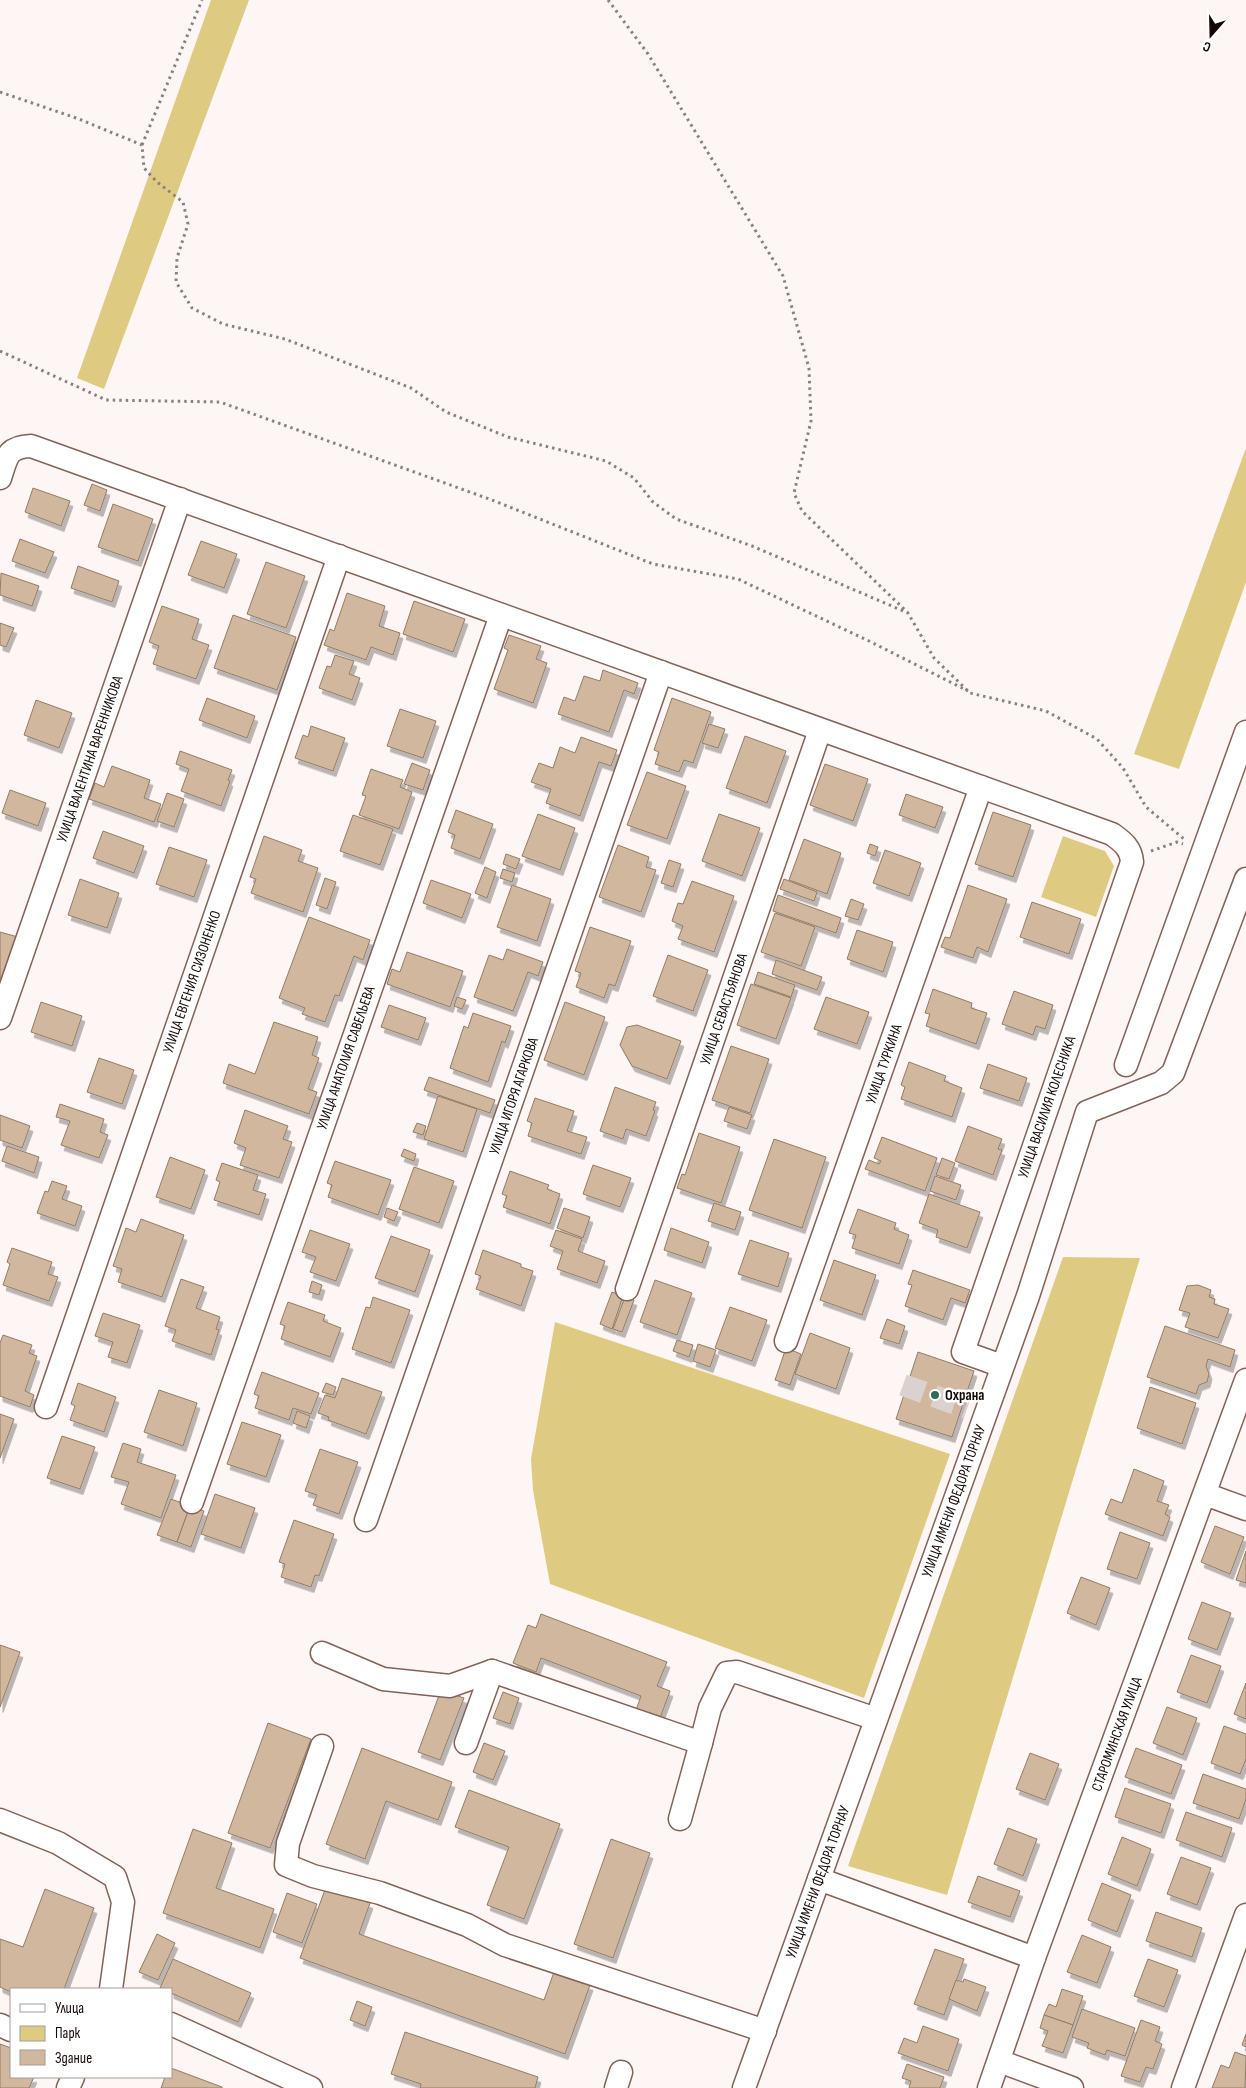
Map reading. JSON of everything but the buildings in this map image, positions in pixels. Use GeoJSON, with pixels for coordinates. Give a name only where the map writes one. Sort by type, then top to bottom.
{"type":"FeatureCollection","features":[{"type":"Feature","properties":{"kind":"street"},"geometry":{"type":"LineString","coordinates":[[0,478],[9,453],[19,446],[31,446],[1112,834],[1131,852],[1132,860]]}},
{"type":"Feature","properties":{"kind":"street","name":"УЛИЦА ВАЛЕНТИНА ВАРЕННИКОВА"},"geometry":{"type":"LineString","coordinates":[[0,1018],[180,499]]}},
{"type":"Feature","properties":{"kind":"street","name":"УЛИЦА ЕВГЕНИЯ СИЗОНЕНКО"},"geometry":{"type":"LineString","coordinates":[[46,1407],[339,556]]}},
{"type":"Feature","properties":{"kind":"street","name":"УЛИЦА АНАТОЛИЯ САВЕЛЬЕВА"},"geometry":{"type":"LineString","coordinates":[[192,1502],[500,615]]}},
{"type":"Feature","properties":{"kind":"street","name":"УЛИЦА ИГОРЯ АГАРКОВА"},"geometry":{"type":"LineString","coordinates":[[366,1520],[661,672]]}},
{"type":"Feature","properties":{"kind":"street","name":"УЛИЦА СЕВАСТЬЯНОВА"},"geometry":{"type":"LineString","coordinates":[[627,1289],[820,730]]}},
{"type":"Feature","properties":{"kind":"street"},"geometry":{"type":"LineString","coordinates":[[1126,1065],[1195,846],[1239,771],[1246,732]]}},
{"type":"Feature","properties":{"kind":"street","name":"УЛИЦА ТУРКИНА"},"geometry":{"type":"LineString","coordinates":[[786,1341],[981,787]]}},
{"type":"Feature","properties":{"kind":"street","name":"УЛИЦА ВАСИЛИЯ КОЛЕСНИКА"},"geometry":{"type":"LineString","coordinates":[[1002,1366],[963,1352],[1132,860]]}},
{"type":"Feature","properties":{"kind":"street","name":"УЛИЦА ИМЕНИ ФЕДОРА ТОРНАУ"},"geometry":{"type":"LineString","coordinates":[[744,2088],[876,1719],[976,1411],[1002,1366],[1028,1296],[1087,1112],[1161,1083],[1172,1072],[1246,879]]}},
{"type":"Feature","properties":{"kind":"street","name":"СТАРОМИНСКАЯ УЛИЦА"},"geometry":{"type":"LineString","coordinates":[[989,2088],[1034,1958],[1246,1380]]}},
{"type":"Feature","properties":{"kind":"street"},"geometry":{"type":"LineString","coordinates":[[1205,1494],[1246,1509]]}},
{"type":"Feature","properties":{"kind":"street"},"geometry":{"type":"LineString","coordinates":[[322,1652],[383,1679],[450,1686],[492,1671],[701,1743]]}},
{"type":"Feature","properties":{"kind":"street"},"geometry":{"type":"LineString","coordinates":[[466,1743],[492,1671]]}},
{"type":"Feature","properties":{"kind":"street"},"geometry":{"type":"LineString","coordinates":[[680,1819],[710,1708],[727,1673],[737,1672],[876,1719]]}},
{"type":"Feature","properties":{"kind":"street"},"geometry":{"type":"LineString","coordinates":[[322,1746],[288,1843],[286,1865],[313,1876],[380,1893],[467,1925],[505,1945],[765,2031]]}},
{"type":"Feature","properties":{"kind":"street"},"geometry":{"type":"LineString","coordinates":[[0,1820],[58,1842],[115,1877],[123,1902],[111,1988]]}},
{"type":"Feature","properties":{"kind":"street"},"geometry":{"type":"LineString","coordinates":[[819,1879],[1034,1958]]}},
{"type":"Feature","properties":{"kind":"street"},"geometry":{"type":"LineString","coordinates":[[1183,2088],[1246,1915]]}},
{"type":"Feature","properties":{"kind":"street"},"geometry":{"type":"LineString","coordinates":[[172,2024],[311,2088]]}},
{"type":"Feature","properties":{"kind":"street"},"geometry":{"type":"LineString","coordinates":[[999,2062],[1072,2088]]}},
{"type":"Feature","properties":{"kind":"path"},"geometry":{"type":"LineString","coordinates":[[202,0],[142,145],[144,168],[157,182],[184,202],[188,224],[177,258],[176,282],[192,308],[222,324],[285,339],[411,388],[446,412],[508,437],[606,461],[634,478],[653,502],[676,518],[752,546],[908,613]]}},
{"type":"Feature","properties":{"kind":"path"},"geometry":{"type":"LineString","coordinates":[[608,0],[648,54],[784,276],[809,368],[810,421],[794,493],[802,511],[908,613],[934,658],[970,693]]}},
{"type":"Feature","properties":{"kind":"path"},"geometry":{"type":"LineString","coordinates":[[0,92],[142,145]]}},
{"type":"Feature","properties":{"kind":"path"},"geometry":{"type":"LineString","coordinates":[[0,351],[106,400],[220,402],[492,500],[653,564],[738,579],[869,641],[970,693],[1046,711],[1096,739],[1124,768],[1146,807],[1195,846]]}},
{"type":"Feature","properties":{"kind":"path"},"geometry":{"type":"LineString","coordinates":[[1132,860],[1177,842],[1195,846]]}},
{"type":"Feature","properties":{"kind":"green space"},"geometry":{"type":"Polygon","coordinates":[[[211,0],[249,0],[104,389],[77,378],[211,0]]]}},
{"type":"Feature","properties":{"kind":"green space"},"geometry":{"type":"Polygon","coordinates":[[[1246,448],[1246,582],[1179,769],[1134,754],[1246,448]]]}},
{"type":"Feature","properties":{"kind":"green space"},"geometry":{"type":"Polygon","coordinates":[[[1063,836],[1105,851],[1114,866],[1096,917],[1041,897],[1063,836]]]}},
{"type":"Feature","properties":{"kind":"green space"},"geometry":{"type":"Polygon","coordinates":[[[1063,1257],[1140,1258],[947,1895],[848,1866],[1063,1257]]]}},
{"type":"Feature","properties":{"kind":"green space"},"geometry":{"type":"Polygon","coordinates":[[[555,1322],[950,1454],[864,1698],[550,1584],[533,1490],[531,1459],[555,1322]]]}},
{"type":"Feature","properties":{"kind":"tunnel"},"geometry":{"type":"LineString","coordinates":[[903,1385],[967,1408]]}},
{"type":"Feature","properties":{"kind":"place","name":"Охрана"},"geometry":{"type":"Point","coordinates":[935,1395]}}]}
